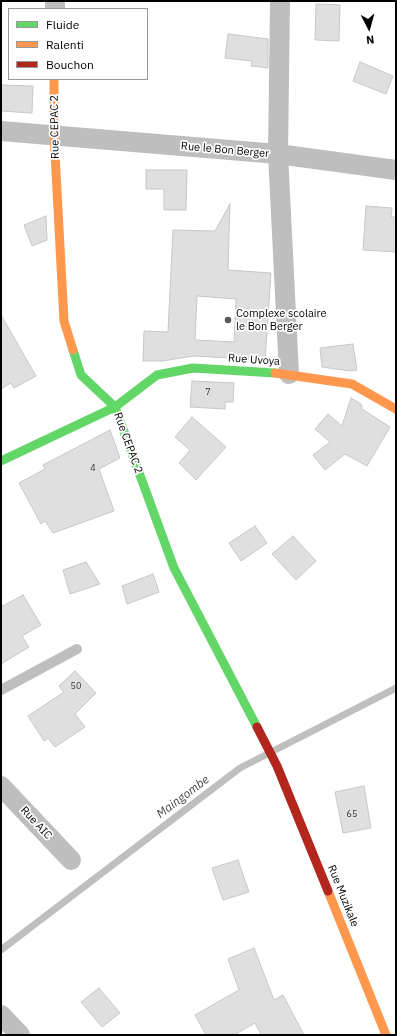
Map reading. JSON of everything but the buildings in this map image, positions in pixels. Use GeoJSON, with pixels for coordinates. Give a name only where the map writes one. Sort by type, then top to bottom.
{"type":"FeatureCollection","features":[{"type":"Feature","properties":{"kind":"street"},"geometry":{"type":"LineString","coordinates":[[280,1],[278,154],[289,374]]}},
{"type":"Feature","properties":{"kind":"street","name":"Rue CEPAC 2"},"geometry":{"type":"LineString","coordinates":[[54,80],[54,135],[64,321],[81,375],[115,407],[174,568],[277,766]]}},
{"type":"Feature","properties":{"kind":"street","name":"Rue le Bon Berger"},"geometry":{"type":"LineString","coordinates":[[1,131],[278,154],[396,170]]}},
{"type":"Feature","properties":{"kind":"street","name":"Rue Uvoya"},"geometry":{"type":"LineString","coordinates":[[1,461],[115,407],[157,376],[194,368],[289,374],[352,384],[396,409]]}},
{"type":"Feature","properties":{"kind":"street","name":"Rue Muzikale"},"geometry":{"type":"LineString","coordinates":[[277,766],[386,1035]]}},
{"type":"Feature","properties":{"kind":"street","name":"Rue AIC"},"geometry":{"type":"LineString","coordinates":[[1,786],[71,860]]}},
{"type":"Feature","properties":{"kind":"street"},"geometry":{"type":"LineString","coordinates":[[1,1015],[20,1035]]}},
{"type":"Feature","properties":{"kind":"lane"},"geometry":{"type":"LineString","coordinates":[[1,690],[77,649]]}},
{"type":"Feature","properties":{"kind":"waterway","name":"Maingombe"},"geometry":{"type":"LineString","coordinates":[[1,950],[240,768],[396,688]]}},
{"type":"Feature","properties":{"kind":"traffic: fast"},"geometry":{"type":"LineString","coordinates":[[73,350],[81,375],[115,407],[174,568],[257,727]]}},
{"type":"Feature","properties":{"kind":"traffic: fast"},"geometry":{"type":"LineString","coordinates":[[1,461],[115,407],[157,375],[193,368],[275,373]]}},
{"type":"Feature","properties":{"kind":"traffic: slow"},"geometry":{"type":"LineString","coordinates":[[54,80],[54,135],[64,321],[73,350]]}},
{"type":"Feature","properties":{"kind":"traffic: slow"},"geometry":{"type":"LineString","coordinates":[[275,373],[352,384],[396,409]]}},
{"type":"Feature","properties":{"kind":"traffic: slow"},"geometry":{"type":"LineString","coordinates":[[328,891],[386,1035]]}},
{"type":"Feature","properties":{"kind":"traffic: jam"},"geometry":{"type":"LineString","coordinates":[[257,727],[277,766],[328,891]]}},
{"type":"Feature","properties":{"kind":"place","name":"Complexe scolaire le Bon Berger"},"geometry":{"type":"Point","coordinates":[228,320]}}]}
